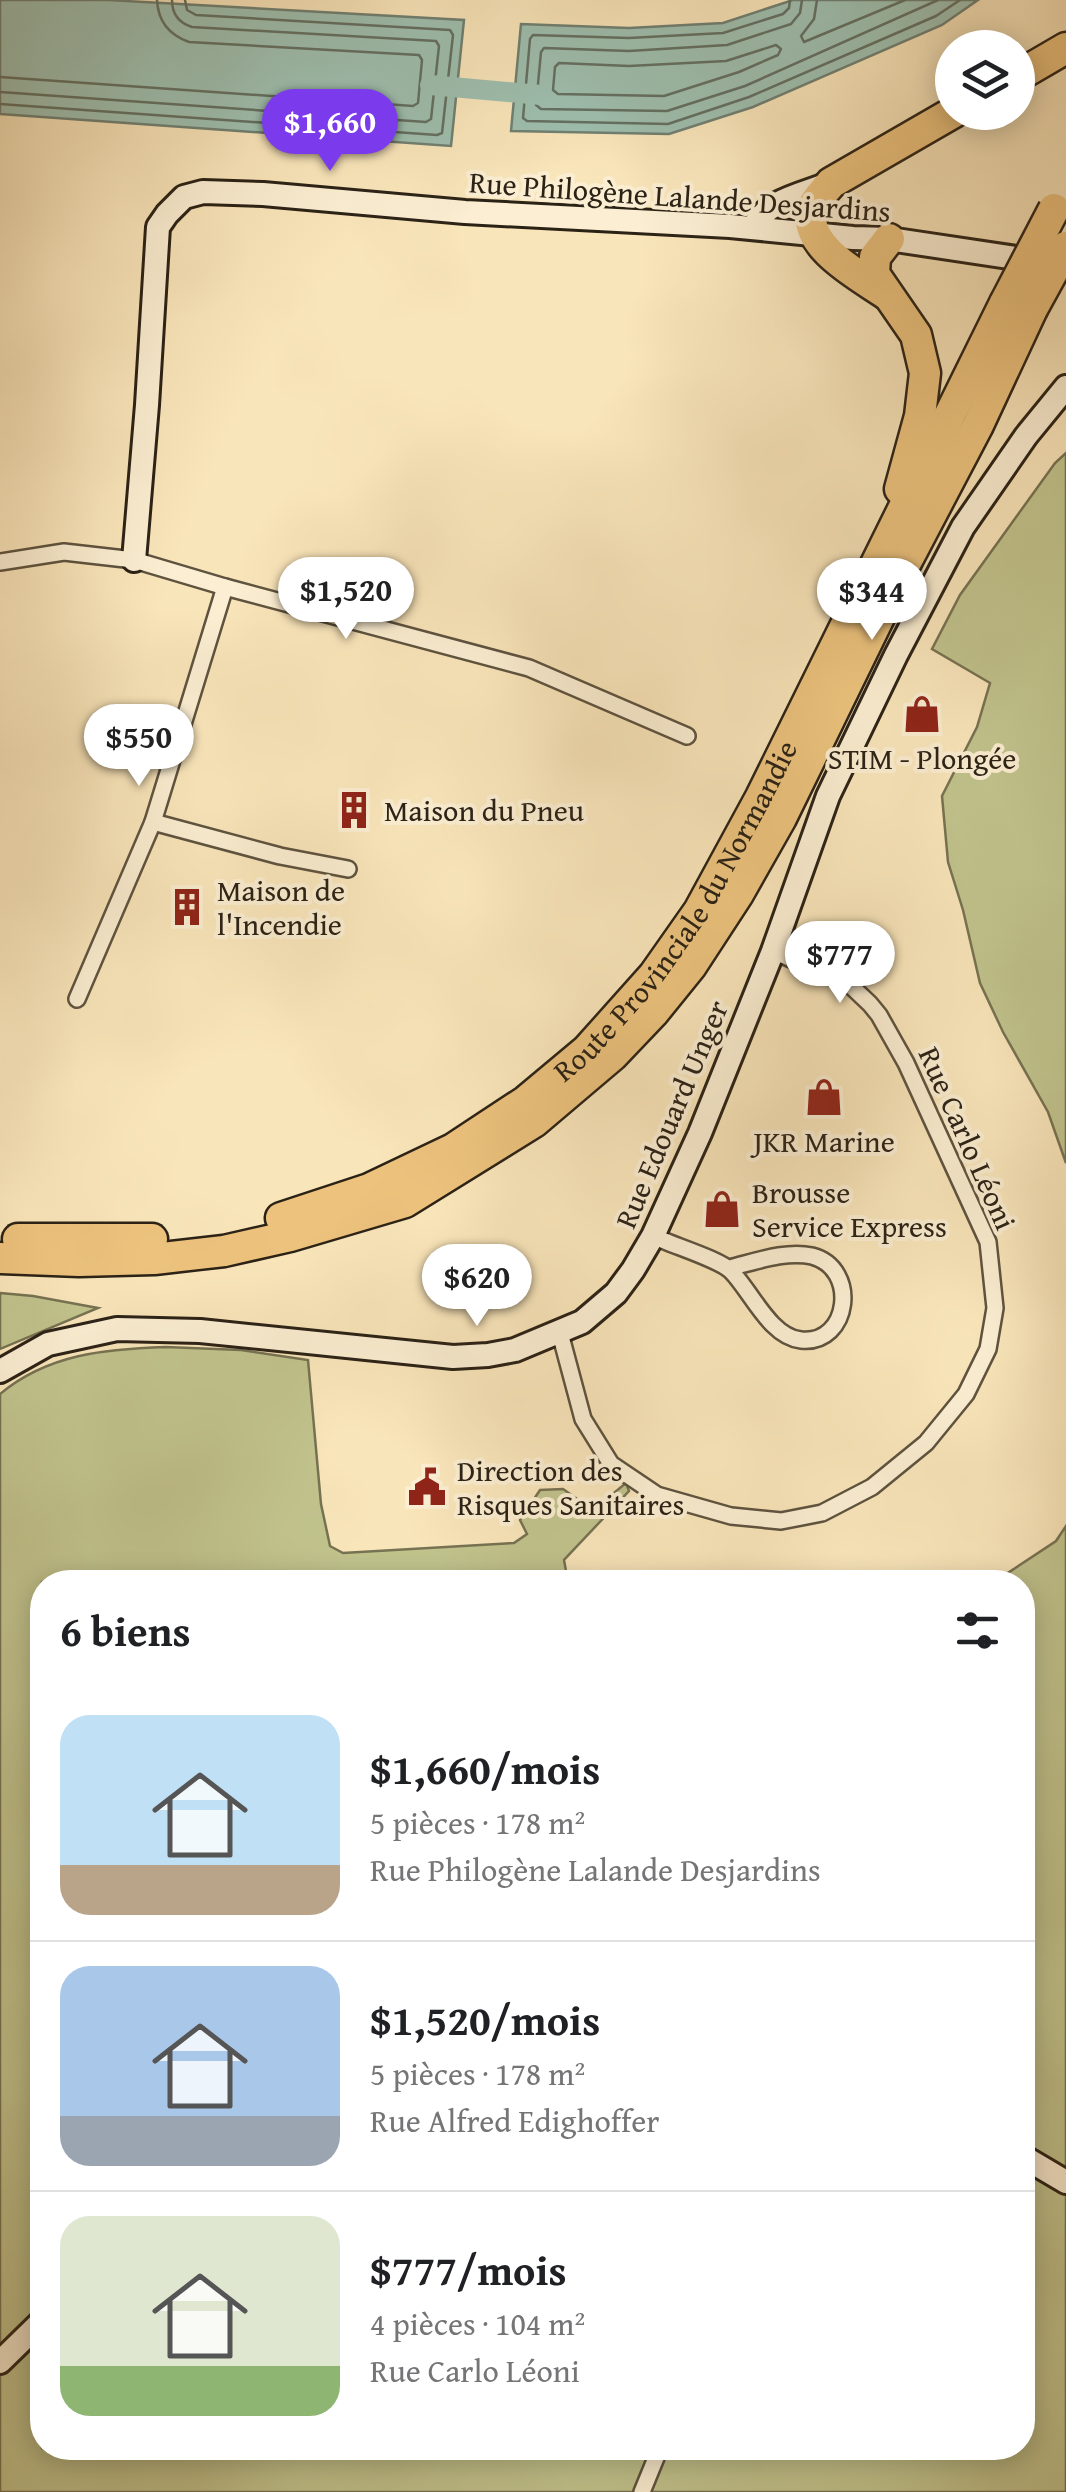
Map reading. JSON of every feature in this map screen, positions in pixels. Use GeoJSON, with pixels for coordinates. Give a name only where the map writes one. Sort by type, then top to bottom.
{"type":"FeatureCollection","features":[{"type":"Feature","properties":{"kind":"highway"},"geometry":{"type":"LineString","coordinates":[[1035,66],[1066,48]]}},
{"type":"Feature","properties":{"kind":"highway"},"geometry":{"type":"LineString","coordinates":[[892,298],[834,256],[813,233],[812,210],[831,183],[935,123]]}},
{"type":"Feature","properties":{"kind":"highway","name":"Route Provinciale du Normandie"},"geometry":{"type":"LineString","coordinates":[[0,1258],[154,1259],[224,1251],[405,1202],[534,1122],[613,1054],[653,1013],[690,966],[738,894],[780,818],[978,425],[1060,199]]}},
{"type":"Feature","properties":{"kind":"highway"},"geometry":{"type":"LineString","coordinates":[[874,568],[920,416],[924,373],[916,335],[874,274],[875,257],[889,238]]}},
{"type":"Feature","properties":{"kind":"highway","name":"Route Provinciale du Normandie"},"geometry":{"type":"LineString","coordinates":[[0,1239],[149,1239],[223,1230],[288,1216],[369,1190],[453,1150],[526,1100],[587,1050],[654,975],[699,910],[761,797],[874,568],[1019,306],[1066,247]]}},
{"type":"Feature","properties":{"kind":"street"},"geometry":{"type":"LineString","coordinates":[[753,228],[772,206],[831,183]]}},
{"type":"Feature","properties":{"kind":"street","name":"Rue Philogène Lalande Desjardins"},"geometry":{"type":"LineString","coordinates":[[134,560],[158,228],[184,197],[203,192],[263,194],[464,212],[889,238],[1066,265]]}},
{"type":"Feature","properties":{"kind":"street","name":"Rue Edouard Unger"},"geometry":{"type":"LineString","coordinates":[[0,1371],[48,1344],[117,1329],[200,1331],[454,1357],[488,1355],[515,1350],[560,1333],[582,1322],[616,1293],[653,1236],[700,1133],[828,796],[926,594],[962,527],[1066,387]]}},
{"type":"Feature","properties":{"kind":"street"},"geometry":{"type":"LineString","coordinates":[[0,562],[64,552],[134,560],[529,668],[687,736]]}},
{"type":"Feature","properties":{"kind":"street"},"geometry":{"type":"LineString","coordinates":[[76,1000],[153,822],[225,587]]}},
{"type":"Feature","properties":{"kind":"street"},"geometry":{"type":"LineString","coordinates":[[153,822],[280,856],[348,869]]}},
{"type":"Feature","properties":{"kind":"street","name":"Rue Carlo Léoni"},"geometry":{"type":"LineString","coordinates":[[560,1333],[583,1419],[612,1464],[657,1494],[731,1516],[782,1521],[822,1513],[872,1488],[926,1442],[966,1394],[988,1349],[995,1308],[988,1242],[906,1062],[879,1015],[859,993],[833,977],[772,951]]}},
{"type":"Feature","properties":{"kind":"street"},"geometry":{"type":"LineString","coordinates":[[653,1236],[728,1268],[783,1333],[802,1340],[825,1335],[842,1314],[845,1291],[834,1271],[817,1257],[799,1254],[728,1268]]}},
{"type":"Feature","properties":{"kind":"street"},"geometry":{"type":"LineString","coordinates":[[1035,2164],[1066,2182]]}},
{"type":"Feature","properties":{"kind":"street"},"geometry":{"type":"LineString","coordinates":[[0,2362],[30,2333]]}},
{"type":"Feature","properties":{"kind":"street"},"geometry":{"type":"LineString","coordinates":[[642,2492],[655,2460]]}},
{"type":"Feature","properties":{"kind":"green space"},"geometry":{"type":"Polygon","coordinates":[[[1066,453],[1066,1163],[1048,1112],[980,983],[948,862],[942,796],[977,727],[990,683],[932,649],[960,595],[1066,453]]]}},
{"type":"Feature","properties":{"kind":"green space"},"geometry":{"type":"Polygon","coordinates":[[[0,1293],[33,1296],[98,1308],[0,1349],[0,1293]]]}},
{"type":"Feature","properties":{"kind":"green space"},"geometry":{"type":"Polygon","coordinates":[[[121,1350],[241,1350],[308,1360],[321,1504],[330,1546],[343,1553],[514,1543],[527,1534],[520,1520],[540,1490],[563,1489],[593,1510],[626,1483],[629,1491],[564,1560],[566,1570],[30,1570],[30,2460],[1035,2460],[1035,2177],[1066,2195],[1066,2492],[0,2492],[0,1394],[58,1362],[121,1350]]]}},
{"type":"Feature","properties":{"kind":"green space"},"geometry":{"type":"Polygon","coordinates":[[[1066,1526],[1066,2171],[1035,2152],[1035,1570],[1012,1570],[1056,1541],[1066,1526]]]}},
{"type":"Feature","properties":{"kind":"water"},"geometry":{"type":"Polygon","coordinates":[[[0,0],[108,0],[464,20],[451,146],[0,114],[0,0]]]}},
{"type":"Feature","properties":{"kind":"water"},"geometry":{"type":"Polygon","coordinates":[[[793,0],[978,0],[942,25],[753,107],[669,134],[511,131],[521,24],[629,28],[723,23],[793,0]]]}},
{"type":"Feature","properties":{"kind":"waterway"},"geometry":{"type":"LineString","coordinates":[[430,85],[541,95]]}},
{"type":"Feature","properties":{"kind":"place","name":"STIM - Plongée"},"geometry":{"type":"Point","coordinates":[922,714]}},
{"type":"Feature","properties":{"kind":"place","name":"Maison du Pneu"},"geometry":{"type":"Point","coordinates":[354,810]}},
{"type":"Feature","properties":{"kind":"place","name":"Maison de l'Incendie"},"geometry":{"type":"Point","coordinates":[187,907]}},
{"type":"Feature","properties":{"kind":"place","name":"JKR Marine"},"geometry":{"type":"Point","coordinates":[824,1097]}},
{"type":"Feature","properties":{"kind":"place","name":"Brousse Service Express"},"geometry":{"type":"Point","coordinates":[722,1209]}},
{"type":"Feature","properties":{"kind":"place","name":"Direction des Risques Sanitaires"},"geometry":{"type":"Point","coordinates":[427,1487]}}]}
